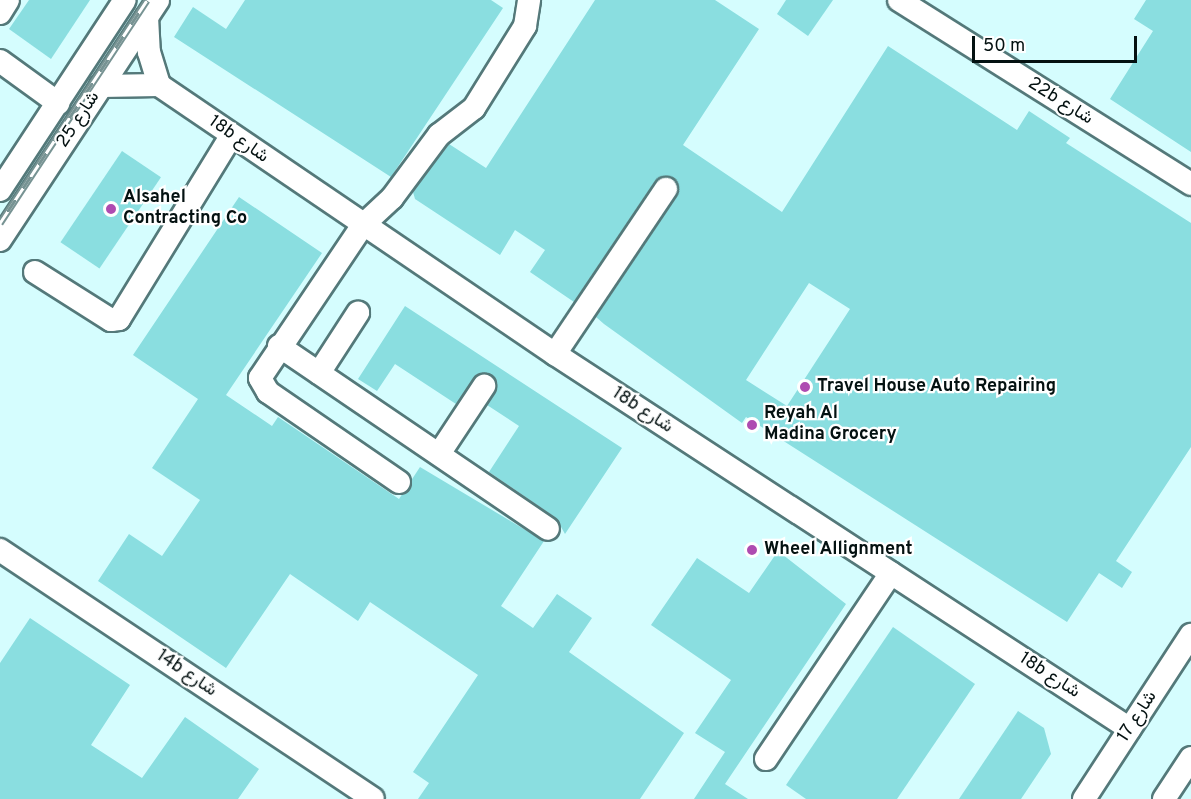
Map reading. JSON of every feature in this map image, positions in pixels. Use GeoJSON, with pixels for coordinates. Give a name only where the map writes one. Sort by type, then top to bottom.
{"type":"FeatureCollection","features":[{"type":"Feature","properties":{"kind":"street"},"geometry":{"type":"LineString","coordinates":[[0,12],[8,0]]}},
{"type":"Feature","properties":{"kind":"street","name":"شارع 25"},"geometry":{"type":"LineString","coordinates":[[0,190],[125,0]]}},
{"type":"Feature","properties":{"kind":"street"},"geometry":{"type":"LineString","coordinates":[[399,482],[262,386],[263,370],[363,225],[392,198],[444,129],[470,114],[525,26],[529,0]]}},
{"type":"Feature","properties":{"kind":"street","name":"22b شارع"},"geometry":{"type":"LineString","coordinates":[[899,0],[1191,184]]}},
{"type":"Feature","properties":{"kind":"street"},"geometry":{"type":"LineString","coordinates":[[101,87],[159,85],[148,52],[152,8]]}},
{"type":"Feature","properties":{"kind":"street","name":"شارع 25"},"geometry":{"type":"LineString","coordinates":[[0,240],[152,8]]}},
{"type":"Feature","properties":{"kind":"street"},"geometry":{"type":"LineString","coordinates":[[0,61],[58,103]]}},
{"type":"Feature","properties":{"kind":"street","name":"18b شارع"},"geometry":{"type":"LineString","coordinates":[[159,85],[555,354],[1130,729]]}},
{"type":"Feature","properties":{"kind":"street"},"geometry":{"type":"LineString","coordinates":[[35,272],[111,320],[119,319],[231,136]]}},
{"type":"Feature","properties":{"kind":"street"},"geometry":{"type":"LineString","coordinates":[[555,354],[666,189]]}},
{"type":"Feature","properties":{"kind":"street"},"geometry":{"type":"LineString","coordinates":[[320,373],[358,313]]}},
{"type":"Feature","properties":{"kind":"street"},"geometry":{"type":"LineString","coordinates":[[279,346],[548,529]]}},
{"type":"Feature","properties":{"kind":"street"},"geometry":{"type":"LineString","coordinates":[[439,454],[484,386]]}},
{"type":"Feature","properties":{"kind":"street","name":"14b شارع"},"geometry":{"type":"LineString","coordinates":[[0,550],[373,799]]}},
{"type":"Feature","properties":{"kind":"street"},"geometry":{"type":"LineString","coordinates":[[766,759],[891,573]]}},
{"type":"Feature","properties":{"kind":"street","name":"شارع 17"},"geometry":{"type":"LineString","coordinates":[[1084,799],[1191,635]]}},
{"type":"Feature","properties":{"kind":"street"},"geometry":{"type":"LineString","coordinates":[[1164,799],[1191,758]]}},
{"type":"Feature","properties":{"kind":"building"},"geometry":{"type":"Polygon","coordinates":[[[29,0],[90,0],[51,59],[9,29],[29,0]]]}},
{"type":"Feature","properties":{"kind":"building"},"geometry":{"type":"Polygon","coordinates":[[[245,0],[491,0],[503,8],[391,177],[174,37],[193,7],[226,29],[245,0]]]}},
{"type":"Feature","properties":{"kind":"building"},"geometry":{"type":"Polygon","coordinates":[[[595,0],[715,0],[759,29],[683,145],[782,212],[888,46],[1017,130],[1029,111],[1070,138],[1066,143],[1191,223],[1191,447],[1116,561],[1132,572],[1122,588],[1099,573],[1067,622],[746,417],[742,423],[596,317],[677,196],[673,178],[655,181],[574,302],[530,272],[545,250],[515,230],[500,255],[415,199],[413,192],[449,144],[486,168],[595,0]],[[809,283],[746,380],[787,406],[850,309],[809,283]]]}},
{"type":"Feature","properties":{"kind":"building"},"geometry":{"type":"Polygon","coordinates":[[[786,0],[833,0],[808,36],[777,14],[786,0]]]}},
{"type":"Feature","properties":{"kind":"building"},"geometry":{"type":"Polygon","coordinates":[[[1146,0],[1191,0],[1191,152],[1110,99],[1153,31],[1134,19],[1146,0]]]}},
{"type":"Feature","properties":{"kind":"building","name":"Alsahel Contracting Co"},"geometry":{"type":"Polygon","coordinates":[[[122,151],[161,177],[99,268],[60,242],[122,151]]]}},
{"type":"Feature","properties":{"kind":"building"},"geometry":{"type":"Polygon","coordinates":[[[239,197],[322,253],[226,395],[272,426],[278,417],[399,499],[420,467],[544,541],[501,606],[533,628],[557,594],[592,618],[569,652],[684,733],[640,799],[418,799],[429,783],[413,772],[478,675],[370,602],[358,621],[290,574],[226,668],[98,581],[129,534],[162,556],[200,500],[152,468],[198,399],[133,355],[239,197]]]}},
{"type":"Feature","properties":{"kind":"building"},"geometry":{"type":"Polygon","coordinates":[[[405,306],[622,448],[565,534],[556,518],[489,472],[519,426],[487,405],[497,387],[492,375],[477,374],[456,404],[395,364],[377,391],[358,379],[405,306]]]}},
{"type":"Feature","properties":{"kind":"building"},"geometry":{"type":"Polygon","coordinates":[[[778,551],[846,604],[725,784],[748,799],[694,799],[725,752],[695,733],[731,680],[651,625],[697,558],[749,593],[778,551]]]}},
{"type":"Feature","properties":{"kind":"building"},"geometry":{"type":"Polygon","coordinates":[[[30,618],[130,685],[91,745],[142,778],[185,717],[259,769],[238,799],[0,799],[0,663],[30,618]]]}},
{"type":"Feature","properties":{"kind":"building"},"geometry":{"type":"Polygon","coordinates":[[[893,627],[975,684],[897,799],[806,799],[786,785],[893,627]]]}},
{"type":"Feature","properties":{"kind":"building"},"geometry":{"type":"Polygon","coordinates":[[[1018,711],[1044,728],[1051,754],[1021,799],[959,799],[1018,711]]]}},
{"type":"Feature","properties":{"kind":"railway"},"geometry":{"type":"LineString","coordinates":[[0,223],[147,0]]}},
{"type":"Feature","properties":{"kind":"place","name":"Alsahel Contracting Co"},"geometry":{"type":"Point","coordinates":[111,209]}},
{"type":"Feature","properties":{"kind":"place","name":"Travel House Auto Repairing"},"geometry":{"type":"Point","coordinates":[805,387]}},
{"type":"Feature","properties":{"kind":"place","name":"Reyah Al Madina Grocery"},"geometry":{"type":"Point","coordinates":[752,425]}},
{"type":"Feature","properties":{"kind":"place","name":"Wheel Allignment"},"geometry":{"type":"Point","coordinates":[752,550]}}]}
